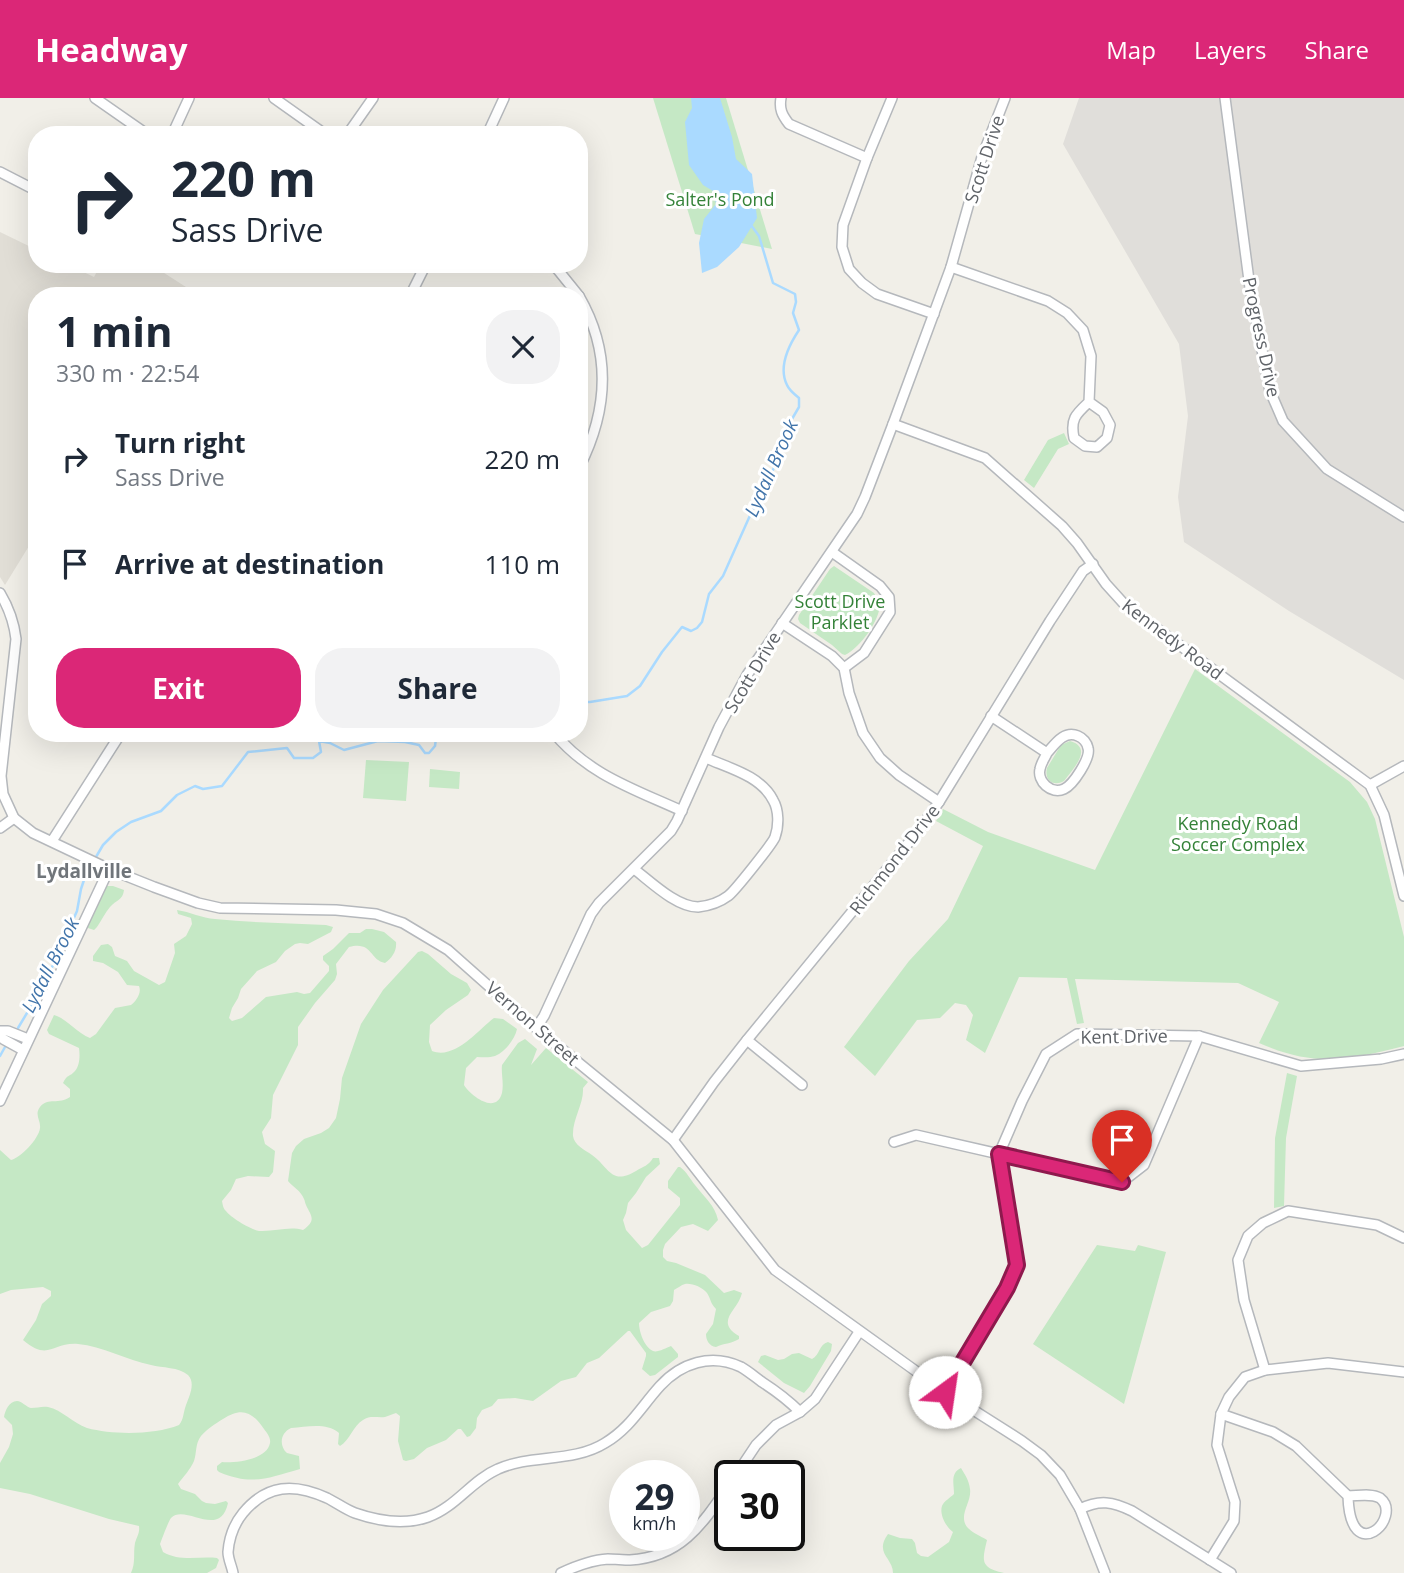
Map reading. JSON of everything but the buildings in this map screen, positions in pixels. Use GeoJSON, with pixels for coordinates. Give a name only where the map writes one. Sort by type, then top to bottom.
{"type":"FeatureCollection","features":[{"type":"Feature","properties":{"kind":"street"},"geometry":{"type":"LineString","coordinates":[[95,98],[135,126]]}},
{"type":"Feature","properties":{"kind":"street"},"geometry":{"type":"LineString","coordinates":[[176,126],[189,98]]}},
{"type":"Feature","properties":{"kind":"street"},"geometry":{"type":"LineString","coordinates":[[274,98],[313,126]]}},
{"type":"Feature","properties":{"kind":"street"},"geometry":{"type":"LineString","coordinates":[[353,126],[373,98]]}},
{"type":"Feature","properties":{"kind":"street"},"geometry":{"type":"LineString","coordinates":[[491,126],[504,98]]}},
{"type":"Feature","properties":{"kind":"street"},"geometry":{"type":"LineString","coordinates":[[781,98],[779,106],[789,124],[867,158]]}},
{"type":"Feature","properties":{"kind":"street"},"geometry":{"type":"LineString","coordinates":[[892,98],[843,225],[842,247],[849,268],[862,283],[877,294],[934,314]]}},
{"type":"Feature","properties":{"kind":"street","name":"Scott Drive"},"geometry":{"type":"LineString","coordinates":[[536,1028],[591,914],[671,831],[734,697],[857,514],[951,267],[982,157],[1005,98]]}},
{"type":"Feature","properties":{"kind":"street","name":"Progress Drive"},"geometry":{"type":"LineString","coordinates":[[1225,98],[1251,288],[1270,391],[1283,421],[1326,469],[1404,517]]}},
{"type":"Feature","properties":{"kind":"street"},"geometry":{"type":"LineString","coordinates":[[0,172],[28,186]]}},
{"type":"Feature","properties":{"kind":"street"},"geometry":{"type":"LineString","coordinates":[[951,267],[1048,301],[1067,313],[1083,330],[1091,356],[1089,402],[1076,413],[1072,426],[1074,438],[1085,446],[1097,447],[1107,438],[1110,425],[1103,412],[1089,402]]}},
{"type":"Feature","properties":{"kind":"street"},"geometry":{"type":"LineString","coordinates":[[560,273],[572,287]]}},
{"type":"Feature","properties":{"kind":"street"},"geometry":{"type":"LineString","coordinates":[[588,314],[602,358],[603,386],[596,428],[588,447]]}},
{"type":"Feature","properties":{"kind":"street","name":"Kennedy Road"},"geometry":{"type":"LineString","coordinates":[[893,424],[985,458],[1062,526],[1125,605],[1370,785],[1384,815],[1404,895]]}},
{"type":"Feature","properties":{"kind":"street"},"geometry":{"type":"LineString","coordinates":[[832,552],[880,586],[890,597],[890,612],[864,653],[844,668]]}},
{"type":"Feature","properties":{"kind":"street","name":"Richmond Drive"},"geometry":{"type":"LineString","coordinates":[[673,1140],[714,1082],[897,858],[939,802],[1083,571],[1093,564]]}},
{"type":"Feature","properties":{"kind":"street"},"geometry":{"type":"LineString","coordinates":[[0,593],[8,605],[16,639],[1,776],[3,794],[14,818],[0,828]]}},
{"type":"Feature","properties":{"kind":"street"},"geometry":{"type":"LineString","coordinates":[[782,623],[832,656],[844,668],[849,693],[863,733],[880,758],[899,775],[939,802]]}},
{"type":"Feature","properties":{"kind":"street"},"geometry":{"type":"LineString","coordinates":[[991,716],[1047,753]]}},
{"type":"Feature","properties":{"kind":"street"},"geometry":{"type":"LineString","coordinates":[[1068,734],[1082,738],[1089,749],[1077,776],[1067,788],[1059,791],[1048,788],[1040,778],[1039,770],[1047,753],[1059,739],[1068,734]]}},
{"type":"Feature","properties":{"kind":"street"},"geometry":{"type":"LineString","coordinates":[[52,841],[115,742]]}},
{"type":"Feature","properties":{"kind":"street"},"geometry":{"type":"LineString","coordinates":[[562,742],[583,762],[610,778],[682,811]]}},
{"type":"Feature","properties":{"kind":"street"},"geometry":{"type":"LineString","coordinates":[[634,869],[677,901],[695,907],[713,904],[729,895],[775,838],[779,819],[775,802],[764,786],[706,758]]}},
{"type":"Feature","properties":{"kind":"street"},"geometry":{"type":"LineString","coordinates":[[1370,785],[1404,766]]}},
{"type":"Feature","properties":{"kind":"street","name":"Vernon Street"},"geometry":{"type":"LineString","coordinates":[[14,818],[33,833],[109,869],[198,903],[220,908],[346,910],[376,914],[403,923],[449,950],[536,1028],[673,1140],[775,1270],[945,1392],[1041,1455],[1060,1475],[1080,1509],[1105,1573]]}},
{"type":"Feature","properties":{"kind":"street"},"geometry":{"type":"LineString","coordinates":[[0,1101],[109,869]]}},
{"type":"Feature","properties":{"kind":"street","name":"Kent Drive"},"geometry":{"type":"LineString","coordinates":[[999,1154],[1046,1054],[1077,1034],[1199,1036],[1301,1066],[1381,1059],[1404,1054]]}},
{"type":"Feature","properties":{"kind":"street"},"geometry":{"type":"LineString","coordinates":[[6,1036],[28,1039]]}},
{"type":"Feature","properties":{"kind":"street"},"geometry":{"type":"LineString","coordinates":[[6,1036],[23,1050]]}},
{"type":"Feature","properties":{"kind":"street"},"geometry":{"type":"LineString","coordinates":[[894,1142],[916,1135],[1122,1182],[1144,1165],[1199,1036]]}},
{"type":"Feature","properties":{"kind":"street"},"geometry":{"type":"LineString","coordinates":[[747,1041],[802,1084]]}},
{"type":"Feature","properties":{"kind":"street"},"geometry":{"type":"LineString","coordinates":[[945,1392],[1007,1288],[1017,1265],[999,1154]]}},
{"type":"Feature","properties":{"kind":"street"},"geometry":{"type":"LineString","coordinates":[[1265,1370],[1244,1300],[1238,1260],[1248,1236],[1263,1223],[1288,1211],[1377,1226],[1404,1238]]}},
{"type":"Feature","properties":{"kind":"street"},"geometry":{"type":"LineString","coordinates":[[746,1460],[756,1445],[776,1425],[800,1412],[815,1399],[859,1332]]}},
{"type":"Feature","properties":{"kind":"street"},"geometry":{"type":"LineString","coordinates":[[233,1573],[228,1553],[235,1523],[252,1502],[273,1490],[300,1488],[353,1513],[379,1520],[404,1522],[428,1517],[453,1504],[495,1470],[516,1462],[571,1454],[603,1444],[622,1431],[677,1370],[701,1360],[722,1361],[741,1367],[788,1399],[800,1412]]}},
{"type":"Feature","properties":{"kind":"street"},"geometry":{"type":"LineString","coordinates":[[1210,1560],[1234,1521],[1236,1503],[1217,1445],[1221,1414],[1229,1397],[1245,1377],[1265,1370],[1328,1363],[1404,1372]]}},
{"type":"Feature","properties":{"kind":"street"},"geometry":{"type":"LineString","coordinates":[[1221,1414],[1273,1432],[1296,1446],[1348,1496],[1349,1514],[1353,1524],[1361,1532],[1373,1534],[1381,1530],[1388,1521],[1388,1505],[1380,1498],[1370,1495],[1348,1496]]}},
{"type":"Feature","properties":{"kind":"street"},"geometry":{"type":"LineString","coordinates":[[1080,1509],[1092,1503],[1104,1503],[1132,1511],[1231,1573]]}},
{"type":"Feature","properties":{"kind":"street"},"geometry":{"type":"LineString","coordinates":[[561,1573],[581,1564],[606,1559],[631,1560],[656,1556],[679,1546],[701,1525],[714,1507]]}},
{"type":"Feature","properties":{"kind":"shaded area"},"geometry":{"type":"Polygon","coordinates":[[[1079,98],[1404,98],[1404,680],[1289,611],[1184,542],[1178,497],[1188,416],[1179,344],[1063,144],[1079,98]]]}},
{"type":"Feature","properties":{"kind":"shaded area"},"geometry":{"type":"Polygon","coordinates":[[[0,232],[28,246],[28,273],[86,273],[94,277],[96,273],[164,273],[186,287],[28,287],[28,548],[5,585],[0,577],[0,232]]]}},
{"type":"Feature","properties":{"kind":"green space","name":"Salter's Pond"},"geometry":{"type":"Polygon","coordinates":[[[653,98],[726,98],[772,249],[695,234],[653,98]]]}},
{"type":"Feature","properties":{"kind":"green space"},"geometry":{"type":"Polygon","coordinates":[[[1064,433],[1069,444],[1058,449],[1034,488],[1024,480],[1048,440],[1064,433]]]}},
{"type":"Feature","properties":{"kind":"green space","name":"Scott Drive Parklet"},"geometry":{"type":"Polygon","coordinates":[[[834,566],[874,593],[880,604],[877,618],[868,633],[845,655],[798,619],[834,566]]]}},
{"type":"Feature","properties":{"kind":"green space","name":"Kennedy Road Soccer Complex"},"geometry":{"type":"Polygon","coordinates":[[[1195,669],[1350,782],[1367,802],[1375,819],[1404,937],[1404,1046],[1366,1055],[1332,1059],[1315,1059],[1279,1051],[1259,1043],[1279,1002],[1238,983],[1075,979],[1084,1023],[1077,1024],[1067,978],[1019,977],[985,1053],[966,1040],[973,1015],[966,1005],[955,1003],[940,1018],[917,1020],[875,1076],[844,1047],[909,961],[948,919],[983,846],[936,821],[943,809],[988,832],[1095,870],[1195,669]]]}},
{"type":"Feature","properties":{"kind":"green space"},"geometry":{"type":"Polygon","coordinates":[[[1070,741],[1080,749],[1079,759],[1064,781],[1053,783],[1048,779],[1047,768],[1061,745],[1070,741]]]}},
{"type":"Feature","properties":{"kind":"green space"},"geometry":{"type":"Polygon","coordinates":[[[366,760],[409,762],[406,801],[363,798],[366,760]]]}},
{"type":"Feature","properties":{"kind":"green space"},"geometry":{"type":"Polygon","coordinates":[[[430,769],[460,772],[459,789],[429,787],[430,769]]]}},
{"type":"Feature","properties":{"kind":"green space"},"geometry":{"type":"Polygon","coordinates":[[[107,886],[124,890],[122,896],[110,907],[94,930],[88,928],[100,896],[107,886]]]}},
{"type":"Feature","properties":{"kind":"green space"},"geometry":{"type":"Polygon","coordinates":[[[177,910],[215,919],[333,927],[331,932],[308,944],[295,944],[276,962],[257,971],[241,989],[229,1018],[232,1021],[242,1018],[266,997],[297,992],[310,993],[329,971],[323,956],[349,933],[372,929],[384,932],[396,942],[394,954],[385,963],[363,947],[349,947],[336,964],[335,980],[298,1027],[298,1045],[273,1095],[271,1118],[262,1132],[265,1144],[275,1151],[273,1172],[269,1177],[248,1176],[236,1179],[222,1201],[224,1209],[232,1217],[259,1231],[303,1230],[310,1223],[311,1215],[303,1196],[288,1181],[292,1153],[304,1139],[329,1128],[336,1118],[342,1078],[361,1024],[383,990],[418,952],[422,951],[467,983],[471,990],[430,1025],[429,1042],[432,1051],[441,1053],[458,1048],[494,1018],[503,1019],[517,1029],[512,1041],[499,1054],[493,1057],[477,1057],[466,1068],[464,1085],[472,1094],[489,1103],[495,1103],[499,1099],[503,1089],[502,1065],[518,1043],[525,1039],[537,1049],[531,1065],[546,1048],[588,1082],[583,1088],[573,1130],[575,1142],[580,1147],[611,1173],[621,1177],[646,1166],[653,1158],[659,1158],[660,1164],[646,1177],[628,1203],[623,1220],[626,1230],[642,1248],[648,1245],[680,1205],[680,1198],[668,1188],[668,1181],[678,1167],[687,1173],[712,1205],[718,1220],[708,1231],[693,1224],[681,1227],[665,1244],[663,1257],[667,1261],[705,1275],[724,1293],[734,1290],[742,1293],[728,1321],[739,1339],[716,1347],[710,1344],[706,1334],[713,1324],[716,1309],[702,1289],[684,1284],[674,1290],[670,1306],[651,1312],[639,1323],[643,1338],[650,1349],[657,1351],[671,1346],[678,1354],[678,1357],[655,1375],[650,1376],[642,1369],[646,1353],[628,1331],[599,1358],[587,1363],[576,1377],[561,1381],[533,1401],[498,1399],[492,1406],[482,1410],[470,1436],[467,1437],[458,1429],[446,1440],[406,1461],[403,1460],[398,1441],[400,1416],[396,1413],[385,1417],[366,1418],[340,1446],[339,1433],[328,1427],[291,1428],[283,1436],[282,1443],[287,1453],[299,1456],[300,1469],[260,1479],[241,1479],[219,1472],[217,1466],[222,1462],[257,1457],[268,1449],[270,1441],[255,1418],[241,1412],[229,1415],[201,1436],[194,1461],[178,1484],[181,1489],[195,1494],[206,1503],[226,1501],[228,1503],[224,1514],[218,1519],[210,1520],[177,1515],[171,1518],[160,1544],[163,1552],[176,1557],[217,1558],[219,1560],[216,1568],[207,1573],[131,1573],[139,1526],[30,1494],[0,1488],[0,1463],[13,1434],[12,1425],[4,1417],[14,1401],[31,1408],[53,1409],[87,1428],[109,1432],[158,1431],[179,1425],[183,1418],[192,1386],[188,1375],[180,1370],[142,1363],[87,1345],[69,1344],[39,1350],[23,1340],[36,1320],[42,1304],[51,1296],[51,1291],[43,1287],[11,1290],[0,1294],[0,1150],[11,1160],[28,1147],[39,1132],[40,1107],[47,1102],[62,1101],[70,1097],[70,1089],[63,1083],[79,1063],[79,1048],[49,1034],[47,1030],[54,1015],[90,1038],[115,1008],[131,1005],[137,999],[139,986],[127,985],[118,972],[103,963],[93,961],[93,956],[101,945],[108,944],[112,947],[115,956],[127,961],[134,971],[159,985],[165,982],[175,953],[174,944],[186,936],[192,924],[191,918],[178,914],[177,910]]]}},
{"type":"Feature","properties":{"kind":"green space"},"geometry":{"type":"Polygon","coordinates":[[[1287,1073],[1297,1076],[1286,1138],[1284,1206],[1274,1208],[1275,1138],[1287,1073]]]}},
{"type":"Feature","properties":{"kind":"green space"},"geometry":{"type":"Polygon","coordinates":[[[1097,1245],[1135,1251],[1138,1245],[1166,1252],[1124,1404],[1033,1344],[1097,1245]]]}},
{"type":"Feature","properties":{"kind":"green space"},"geometry":{"type":"Polygon","coordinates":[[[828,1342],[832,1344],[831,1351],[804,1393],[784,1383],[758,1362],[761,1356],[765,1355],[778,1360],[799,1353],[812,1359],[828,1342]]]}},
{"type":"Feature","properties":{"kind":"green space"},"geometry":{"type":"Polygon","coordinates":[[[961,1468],[970,1489],[964,1518],[967,1527],[987,1540],[984,1558],[987,1566],[1004,1573],[893,1573],[883,1551],[888,1534],[912,1539],[917,1553],[928,1557],[949,1542],[953,1532],[944,1521],[941,1510],[954,1494],[954,1476],[961,1468]]]}},
{"type":"Feature","properties":{"kind":"water","name":"Salter's Pond"},"geometry":{"type":"Polygon","coordinates":[[[691,98],[720,98],[736,159],[752,174],[757,218],[739,247],[717,267],[702,273],[699,243],[704,219],[716,204],[713,191],[703,185],[689,165],[685,122],[692,108],[691,98]]]}},
{"type":"Feature","properties":{"kind":"waterway","name":"Lydall Brook"},"geometry":{"type":"LineString","coordinates":[[588,702],[627,696],[640,686],[682,627],[691,631],[702,622],[709,594],[723,576],[773,470],[785,431],[799,407],[799,398],[788,387],[784,371],[788,349],[799,330],[793,313],[795,294],[773,283],[759,236],[751,225]]}},
{"type":"Feature","properties":{"kind":"waterway","name":"Lydall Brook"},"geometry":{"type":"LineString","coordinates":[[18,1028],[45,983],[77,911],[86,874],[103,845],[116,832],[131,822],[161,811],[177,795],[195,786],[203,789],[222,786],[248,752],[287,748],[294,758],[313,758],[321,752],[319,742]]}},
{"type":"Feature","properties":{"kind":"waterway","name":"Lydall Brook"},"geometry":{"type":"LineString","coordinates":[[324,742],[344,750],[374,742]]}},
{"type":"Feature","properties":{"kind":"waterway","name":"Lydall Brook"},"geometry":{"type":"LineString","coordinates":[[405,742],[419,745],[425,753],[429,753],[436,742]]}},
{"type":"Feature","properties":{"kind":"waterway","name":"Lydall Brook"},"geometry":{"type":"LineString","coordinates":[[0,1056],[5,1047]]}},
{"type":"Feature","properties":{"kind":"district","name":"Lydallville"},"geometry":{"type":"Point","coordinates":[84,871]}},
{"type":"Feature","properties":{"kind":"route"},"geometry":{"type":"LineString","coordinates":[[945,1392],[1007,1288],[1017,1265],[999,1154],[1122,1182]]}}]}
